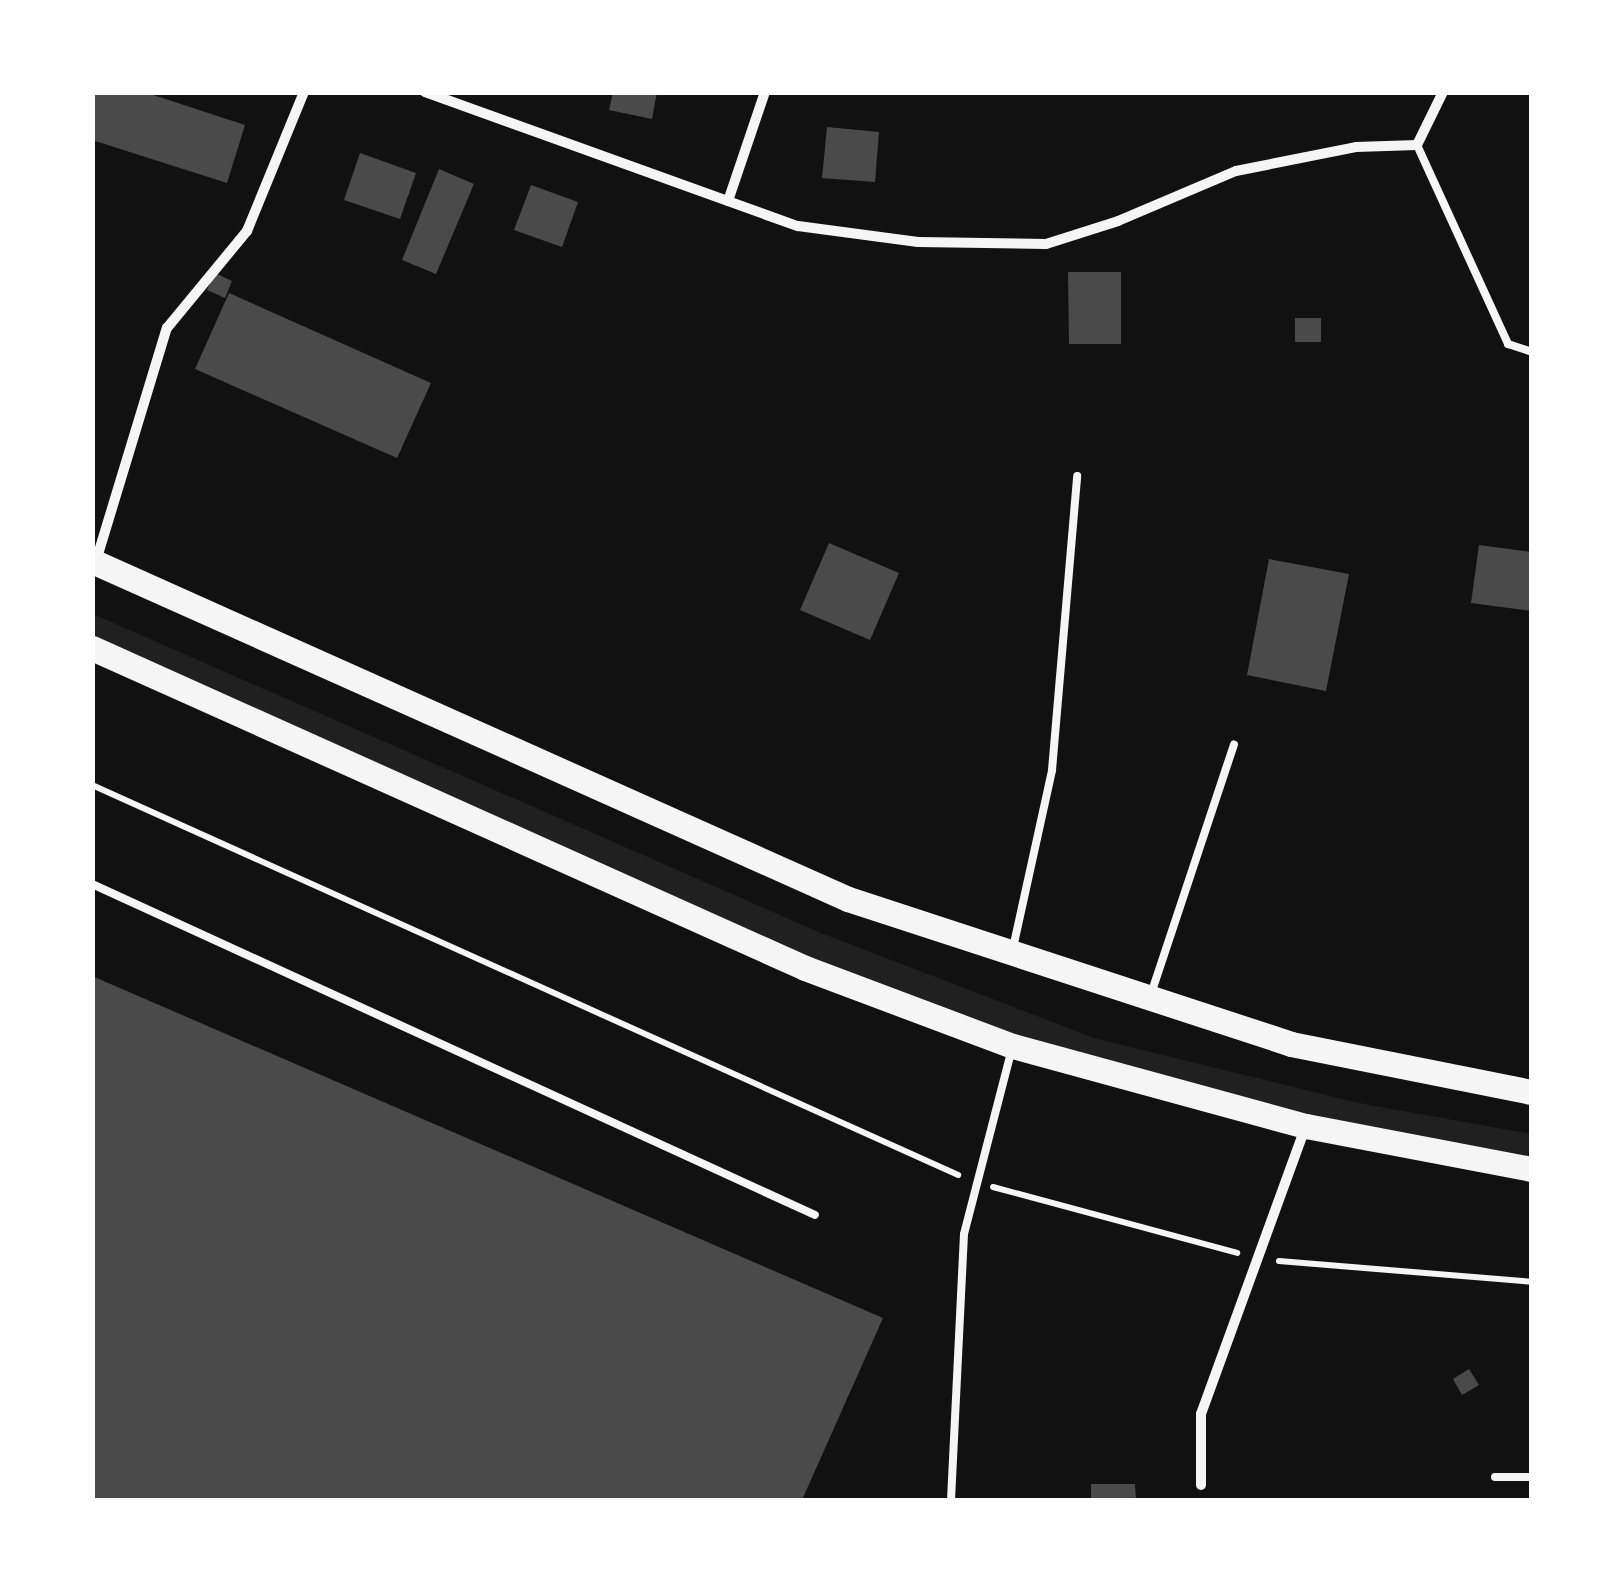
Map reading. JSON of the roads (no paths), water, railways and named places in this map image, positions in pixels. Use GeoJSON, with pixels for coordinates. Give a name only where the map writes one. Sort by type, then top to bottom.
{"type":"FeatureCollection","features":[{"type":"Feature","properties":{"kind":"main road"},"geometry":{"type":"LineString","coordinates":[[94,562],[848,898],[1291,1044],[1532,1092]]}},
{"type":"Feature","properties":{"kind":"main road"},"geometry":{"type":"LineString","coordinates":[[92,648],[805,968],[1013,1046],[1306,1126],[1532,1169]]}},
{"type":"Feature","properties":{"kind":"street"},"geometry":{"type":"LineString","coordinates":[[94,562],[167,328],[247,232],[304,92]]}},
{"type":"Feature","properties":{"kind":"street"},"geometry":{"type":"LineString","coordinates":[[424,92],[798,226],[918,242],[1046,244],[1118,221],[1236,171],[1356,146],[1417,146],[1443,92]]}},
{"type":"Feature","properties":{"kind":"street"},"geometry":{"type":"LineString","coordinates":[[728,202],[765,92]]}},
{"type":"Feature","properties":{"kind":"street"},"geometry":{"type":"LineString","coordinates":[[1201,1486],[1201,1414],[1306,1126]]}},
{"type":"Feature","properties":{"kind":"lane"},"geometry":{"type":"LineString","coordinates":[[1417,146],[1508,344],[1532,352]]}},
{"type":"Feature","properties":{"kind":"lane"},"geometry":{"type":"LineString","coordinates":[[1012,952],[1052,770],[1077,476]]}},
{"type":"Feature","properties":{"kind":"lane"},"geometry":{"type":"LineString","coordinates":[[1150,998],[1234,744]]}},
{"type":"Feature","properties":{"kind":"lane"},"geometry":{"type":"LineString","coordinates":[[92,884],[815,1214]]}},
{"type":"Feature","properties":{"kind":"lane"},"geometry":{"type":"LineString","coordinates":[[951,1500],[961,1380],[964,1234],[1013,1046]]}},
{"type":"Feature","properties":{"kind":"lane"},"geometry":{"type":"LineString","coordinates":[[1496,1477],[1532,1477]]}}]}
